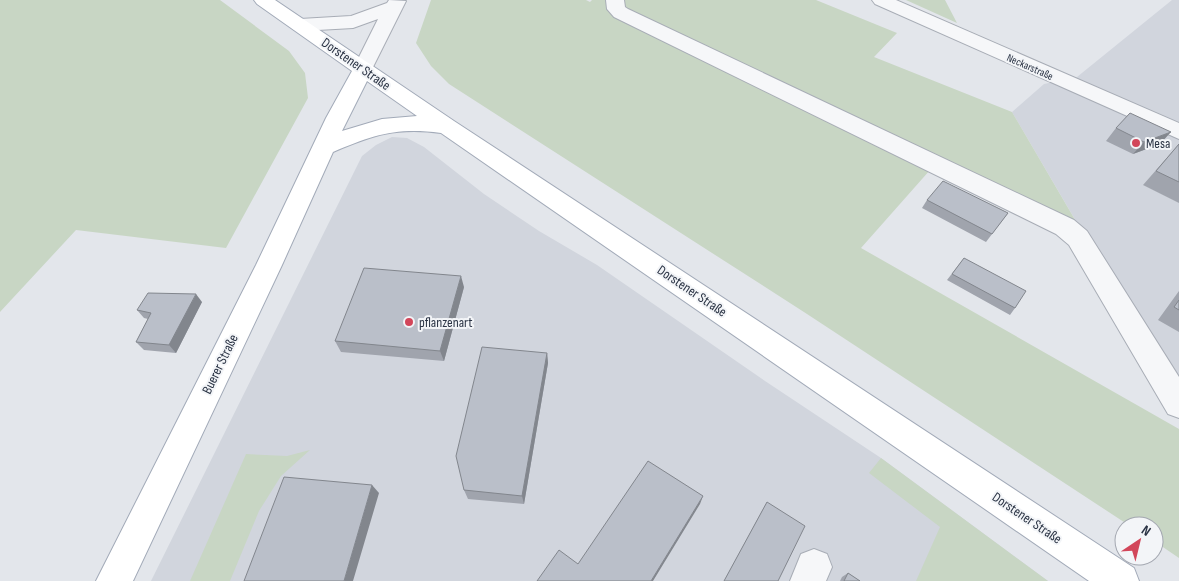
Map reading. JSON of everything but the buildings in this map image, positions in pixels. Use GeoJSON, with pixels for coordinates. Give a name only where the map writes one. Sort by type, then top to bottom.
{"type":"FeatureCollection","features":[{"type":"Feature","properties":{"kind":"main road","name":"Dorstener Straße"},"geometry":{"type":"LineString","coordinates":[[263,0],[446,126],[1121,581]]}},
{"type":"Feature","properties":{"kind":"main road","name":"Buerer Straße"},"geometry":{"type":"LineString","coordinates":[[114,581],[363,69]]}},
{"type":"Feature","properties":{"kind":"main road"},"geometry":{"type":"LineString","coordinates":[[324,146],[378,126],[402,122],[446,126]]}},
{"type":"Feature","properties":{"kind":"street"},"geometry":{"type":"LineString","coordinates":[[615,0],[616,9],[621,13],[1065,228],[1078,238],[1179,404]]}},
{"type":"Feature","properties":{"kind":"street","name":"Neckarstraße"},"geometry":{"type":"LineString","coordinates":[[881,0],[1179,132]]}},
{"type":"Feature","properties":{"kind":"street","name":"Buerer Straße"},"geometry":{"type":"LineString","coordinates":[[300,25],[353,22],[396,4]]}},
{"type":"Feature","properties":{"kind":"street","name":"Buerer Straße"},"geometry":{"type":"LineString","coordinates":[[363,69],[396,4]]}},
{"type":"Feature","properties":{"kind":"shaded area"},"geometry":{"type":"Polygon","coordinates":[[[1172,0],[1179,0],[1179,397],[1012,112],[1044,84],[1077,77],[1172,0]]]}},
{"type":"Feature","properties":{"kind":"shaded area"},"geometry":{"type":"Polygon","coordinates":[[[392,137],[407,138],[424,147],[484,194],[539,231],[597,265],[765,381],[881,458],[1048,581],[151,581],[362,156],[376,145],[392,137]]]}},
{"type":"Feature","properties":{"kind":"green space"},"geometry":{"type":"Polygon","coordinates":[[[0,0],[220,0],[289,51],[305,73],[308,98],[226,248],[76,230],[0,312],[0,0]]]}},
{"type":"Feature","properties":{"kind":"green space"},"geometry":{"type":"Polygon","coordinates":[[[431,0],[586,0],[590,2],[592,0],[816,0],[897,33],[874,57],[1012,112],[1081,230],[938,161],[861,248],[1179,429],[1179,558],[1164,548],[1164,516],[1115,516],[807,314],[449,84],[431,66],[416,43],[431,0]]]}},
{"type":"Feature","properties":{"kind":"green space"},"geometry":{"type":"Polygon","coordinates":[[[906,0],[945,0],[957,23],[906,0]]]}},
{"type":"Feature","properties":{"kind":"green space"},"geometry":{"type":"Polygon","coordinates":[[[310,450],[281,476],[259,511],[230,581],[190,581],[246,454],[287,456],[310,450]]]}},
{"type":"Feature","properties":{"kind":"green space"},"geometry":{"type":"Polygon","coordinates":[[[881,458],[1048,581],[916,581],[940,527],[869,473],[881,458]]]}},
{"type":"Feature","properties":{"kind":"place","name":"Mesa"},"geometry":{"type":"Point","coordinates":[1136,143]}},
{"type":"Feature","properties":{"kind":"place","name":"pflanzenart"},"geometry":{"type":"Point","coordinates":[409,322]}}]}
